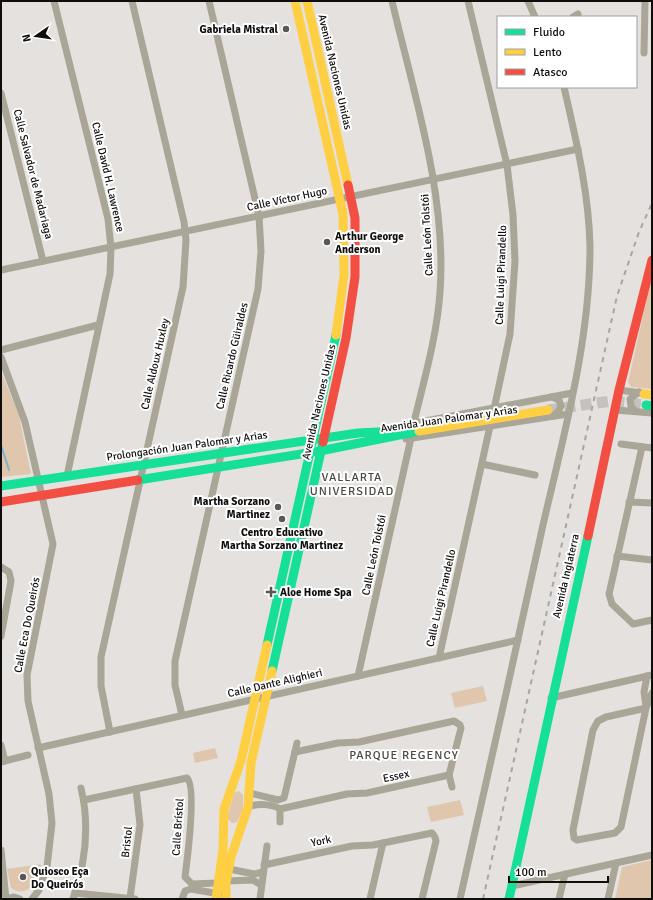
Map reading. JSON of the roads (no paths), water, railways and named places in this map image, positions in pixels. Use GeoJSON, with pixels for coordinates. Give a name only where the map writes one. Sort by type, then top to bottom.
{"type":"FeatureCollection","features":[{"type":"Feature","properties":{"kind":"street","name":"Calle David H. Lawrence"},"geometry":{"type":"LineString","coordinates":[[54,1],[108,219],[111,248],[110,274],[66,476]]}},
{"type":"Feature","properties":{"kind":"street","name":"Calle Aldoux Huxley"},"geometry":{"type":"LineString","coordinates":[[110,732],[101,686],[101,657],[183,287],[186,231],[132,1]]}},
{"type":"Feature","properties":{"kind":"street","name":"Calle Ricardo Güiraldes"},"geometry":{"type":"LineString","coordinates":[[182,716],[174,680],[175,661],[258,289],[261,251],[259,216],[208,1]]}},
{"type":"Feature","properties":{"kind":"street","name":"Avenida Naciones Unidas"},"geometry":{"type":"LineString","coordinates":[[221,896],[217,883],[223,850],[224,814],[228,794],[241,761],[339,321],[342,299],[345,226],[341,199],[295,1]]}},
{"type":"Feature","properties":{"kind":"street","name":"Avenida Naciones Unidas"},"geometry":{"type":"LineString","coordinates":[[221,896],[227,881],[236,841],[248,807],[251,763],[354,295],[356,238],[352,197],[307,1]]}},
{"type":"Feature","properties":{"kind":"street","name":"Calle León Tolstói"},"geometry":{"type":"LineString","coordinates":[[392,1],[434,180],[439,213],[441,254],[440,293],[434,334],[414,422]]}},
{"type":"Feature","properties":{"kind":"street","name":"Calle Luigi Pirandello"},"geometry":{"type":"LineString","coordinates":[[468,1],[507,165],[514,215],[514,284],[510,334],[494,409]]}},
{"type":"Feature","properties":{"kind":"street"},"geometry":{"type":"LineString","coordinates":[[528,1],[535,16]]}},
{"type":"Feature","properties":{"kind":"street"},"geometry":{"type":"LineString","coordinates":[[644,1],[644,53]]}},
{"type":"Feature","properties":{"kind":"street"},"geometry":{"type":"LineString","coordinates":[[460,899],[568,414],[586,309],[590,247],[587,194],[564,88]]}},
{"type":"Feature","properties":{"kind":"street","name":"Calle Salvador de Madariaga"},"geometry":{"type":"LineString","coordinates":[[1,93],[43,261]]}},
{"type":"Feature","properties":{"kind":"street","name":"Calle Víctor Hugo"},"geometry":{"type":"LineString","coordinates":[[1,270],[578,149]]}},
{"type":"Feature","properties":{"kind":"street","name":"Avenida Inglaterra"},"geometry":{"type":"LineString","coordinates":[[509,899],[551,698],[619,390],[642,290],[652,260]]}},
{"type":"Feature","properties":{"kind":"street"},"geometry":{"type":"LineString","coordinates":[[1,350],[98,325]]}},
{"type":"Feature","properties":{"kind":"street","name":"Calle Eca Do Queirós"},"geometry":{"type":"LineString","coordinates":[[1,356],[24,416],[52,533],[53,549],[28,669],[27,689],[29,708],[50,802],[52,837],[45,875],[39,890],[32,899]]}},
{"type":"Feature","properties":{"kind":"street"},"geometry":{"type":"LineString","coordinates":[[619,390],[647,394]]}},
{"type":"Feature","properties":{"kind":"street","name":"Avenida Juan Palomar y Arias"},"geometry":{"type":"LineString","coordinates":[[370,442],[411,438],[490,426],[550,406],[572,393]]}},
{"type":"Feature","properties":{"kind":"street"},"geometry":{"type":"LineString","coordinates":[[635,411],[631,406],[630,399],[647,394]]}},
{"type":"Feature","properties":{"kind":"street","name":"Avenida Juan Palomar y Arias"},"geometry":{"type":"LineString","coordinates":[[376,431],[398,431],[550,406]]}},
{"type":"Feature","properties":{"kind":"street","name":"Avenida Juan Palomar y Arias"},"geometry":{"type":"LineString","coordinates":[[370,442],[401,434],[550,406]]}},
{"type":"Feature","properties":{"kind":"street","name":"Avenida Juan Palomar y Arias"},"geometry":{"type":"LineString","coordinates":[[376,431],[414,422],[494,409],[550,406],[568,414]]}},
{"type":"Feature","properties":{"kind":"street"},"geometry":{"type":"LineString","coordinates":[[615,410],[652,413]]}},
{"type":"Feature","properties":{"kind":"street","name":"Calle Luigi Pirandello"},"geometry":{"type":"LineString","coordinates":[[439,658],[490,426]]}},
{"type":"Feature","properties":{"kind":"street","name":"Prolongación Juan Palomar y Arias"},"geometry":{"type":"LineString","coordinates":[[1,486],[222,452],[323,440],[376,431]]}},
{"type":"Feature","properties":{"kind":"street","name":"Calle León Tolstói"},"geometry":{"type":"LineString","coordinates":[[358,676],[411,438]]}},
{"type":"Feature","properties":{"kind":"street"},"geometry":{"type":"LineString","coordinates":[[1,502],[218,468],[370,442]]}},
{"type":"Feature","properties":{"kind":"street"},"geometry":{"type":"LineString","coordinates":[[621,444],[652,448]]}},
{"type":"Feature","properties":{"kind":"street"},"geometry":{"type":"LineString","coordinates":[[642,446],[609,594],[610,600],[633,624],[652,620]]}},
{"type":"Feature","properties":{"kind":"street"},"geometry":{"type":"LineString","coordinates":[[482,464],[535,475]]}},
{"type":"Feature","properties":{"kind":"street"},"geometry":{"type":"LineString","coordinates":[[629,502],[652,503]]}},
{"type":"Feature","properties":{"kind":"street"},"geometry":{"type":"LineString","coordinates":[[617,556],[652,560]]}},
{"type":"Feature","properties":{"kind":"street"},"geometry":{"type":"LineString","coordinates":[[1,566],[9,572],[11,581],[1,636]]}},
{"type":"Feature","properties":{"kind":"street","name":"Calle Dante Alighieri"},"geometry":{"type":"LineString","coordinates":[[38,748],[518,640]]}},
{"type":"Feature","properties":{"kind":"street"},"geometry":{"type":"LineString","coordinates":[[551,698],[650,676]]}},
{"type":"Feature","properties":{"kind":"street"},"geometry":{"type":"LineString","coordinates":[[646,708],[644,692],[650,676]]}},
{"type":"Feature","properties":{"kind":"street"},"geometry":{"type":"LineString","coordinates":[[646,708],[606,717],[598,721],[593,730],[573,830],[574,838],[577,840],[614,833],[621,828],[646,708],[652,693]]}},
{"type":"Feature","properties":{"kind":"street"},"geometry":{"type":"LineString","coordinates":[[295,752],[338,743],[359,742],[452,721],[457,722],[461,728],[449,775],[452,787]]}},
{"type":"Feature","properties":{"kind":"street"},"geometry":{"type":"LineString","coordinates":[[232,785],[243,784],[250,791],[278,800],[283,799],[297,743]]}},
{"type":"Feature","properties":{"kind":"street"},"geometry":{"type":"LineString","coordinates":[[1,745],[3,761],[28,755]]}},
{"type":"Feature","properties":{"kind":"street","name":"Essex"},"geometry":{"type":"LineString","coordinates":[[248,807],[266,805],[276,806],[280,809],[348,794],[367,793],[449,775]]}},
{"type":"Feature","properties":{"kind":"street","name":"Calle Brístol"},"geometry":{"type":"LineString","coordinates":[[136,789],[184,778],[189,779],[192,798],[190,839],[185,877],[192,884],[217,883]]}},
{"type":"Feature","properties":{"kind":"street"},"geometry":{"type":"LineString","coordinates":[[81,788],[84,800],[86,837],[83,865],[74,896],[135,899]]}},
{"type":"Feature","properties":{"kind":"street"},"geometry":{"type":"LineString","coordinates":[[84,800],[136,789]]}},
{"type":"Feature","properties":{"kind":"street","name":"Bristol"},"geometry":{"type":"LineString","coordinates":[[130,898],[140,825],[136,789]]}},
{"type":"Feature","properties":{"kind":"street"},"geometry":{"type":"LineString","coordinates":[[280,809],[280,822]]}},
{"type":"Feature","properties":{"kind":"street"},"geometry":{"type":"LineString","coordinates":[[224,814],[230,824],[233,825],[244,821]]}},
{"type":"Feature","properties":{"kind":"street","name":"York"},"geometry":{"type":"LineString","coordinates":[[229,869],[254,874],[263,868],[352,846],[373,845],[423,834],[434,834],[436,841],[422,899]]}},
{"type":"Feature","properties":{"kind":"street"},"geometry":{"type":"LineString","coordinates":[[370,899],[383,843]]}},
{"type":"Feature","properties":{"kind":"street"},"geometry":{"type":"LineString","coordinates":[[267,846],[260,896],[267,899]]}},
{"type":"Feature","properties":{"kind":"street"},"geometry":{"type":"LineString","coordinates":[[1,851],[6,899],[14,897],[20,899]]}},
{"type":"Feature","properties":{"kind":"street"},"geometry":{"type":"LineString","coordinates":[[512,886],[652,855]]}},
{"type":"Feature","properties":{"kind":"street"},"geometry":{"type":"LineString","coordinates":[[608,899],[616,863]]}},
{"type":"Feature","properties":{"kind":"street"},"geometry":{"type":"LineString","coordinates":[[559,899],[565,874]]}},
{"type":"Feature","properties":{"kind":"street"},"geometry":{"type":"LineString","coordinates":[[227,881],[253,880],[261,885]]}},
{"type":"Feature","properties":{"kind":"street"},"geometry":{"type":"LineString","coordinates":[[183,897],[185,891],[191,889],[221,896]]}},
{"type":"Feature","properties":{"kind":"waterway"},"geometry":{"type":"LineString","coordinates":[[1,445],[9,470]]}},
{"type":"Feature","properties":{"kind":"tunnel"},"geometry":{"type":"LineString","coordinates":[[548,410],[611,401],[646,405]]}},
{"type":"Feature","properties":{"kind":"railway"},"geometry":{"type":"LineString","coordinates":[[483,899],[617,296],[639,232],[652,203]]}},
{"type":"Feature","properties":{"kind":"place","name":"Gabriela Mistral"},"geometry":{"type":"Point","coordinates":[286,29]}},
{"type":"Feature","properties":{"kind":"place","name":"Arthur George Anderson"},"geometry":{"type":"Point","coordinates":[327,242]}},
{"type":"Feature","properties":{"kind":"place","name":"Martha Sorzano Martinez"},"geometry":{"type":"Point","coordinates":[278,507]}},
{"type":"Feature","properties":{"kind":"place","name":"Centro Educativo Martha Sorzano Martinez"},"geometry":{"type":"Point","coordinates":[282,519]}},
{"type":"Feature","properties":{"kind":"place","name":"Aloe Home Spa"},"geometry":{"type":"Point","coordinates":[271,592]}},
{"type":"Feature","properties":{"kind":"place","name":"Quiosco Eça Do Queirós"},"geometry":{"type":"Point","coordinates":[23,877]}},
{"type":"Feature","properties":{"kind":"district","name":"VALLARTA UNIVERSIDAD"},"geometry":{"type":"Point","coordinates":[352,484]}},
{"type":"Feature","properties":{"kind":"district","name":"PARQUE REGENCY"},"geometry":{"type":"Point","coordinates":[404,755]}}]}
